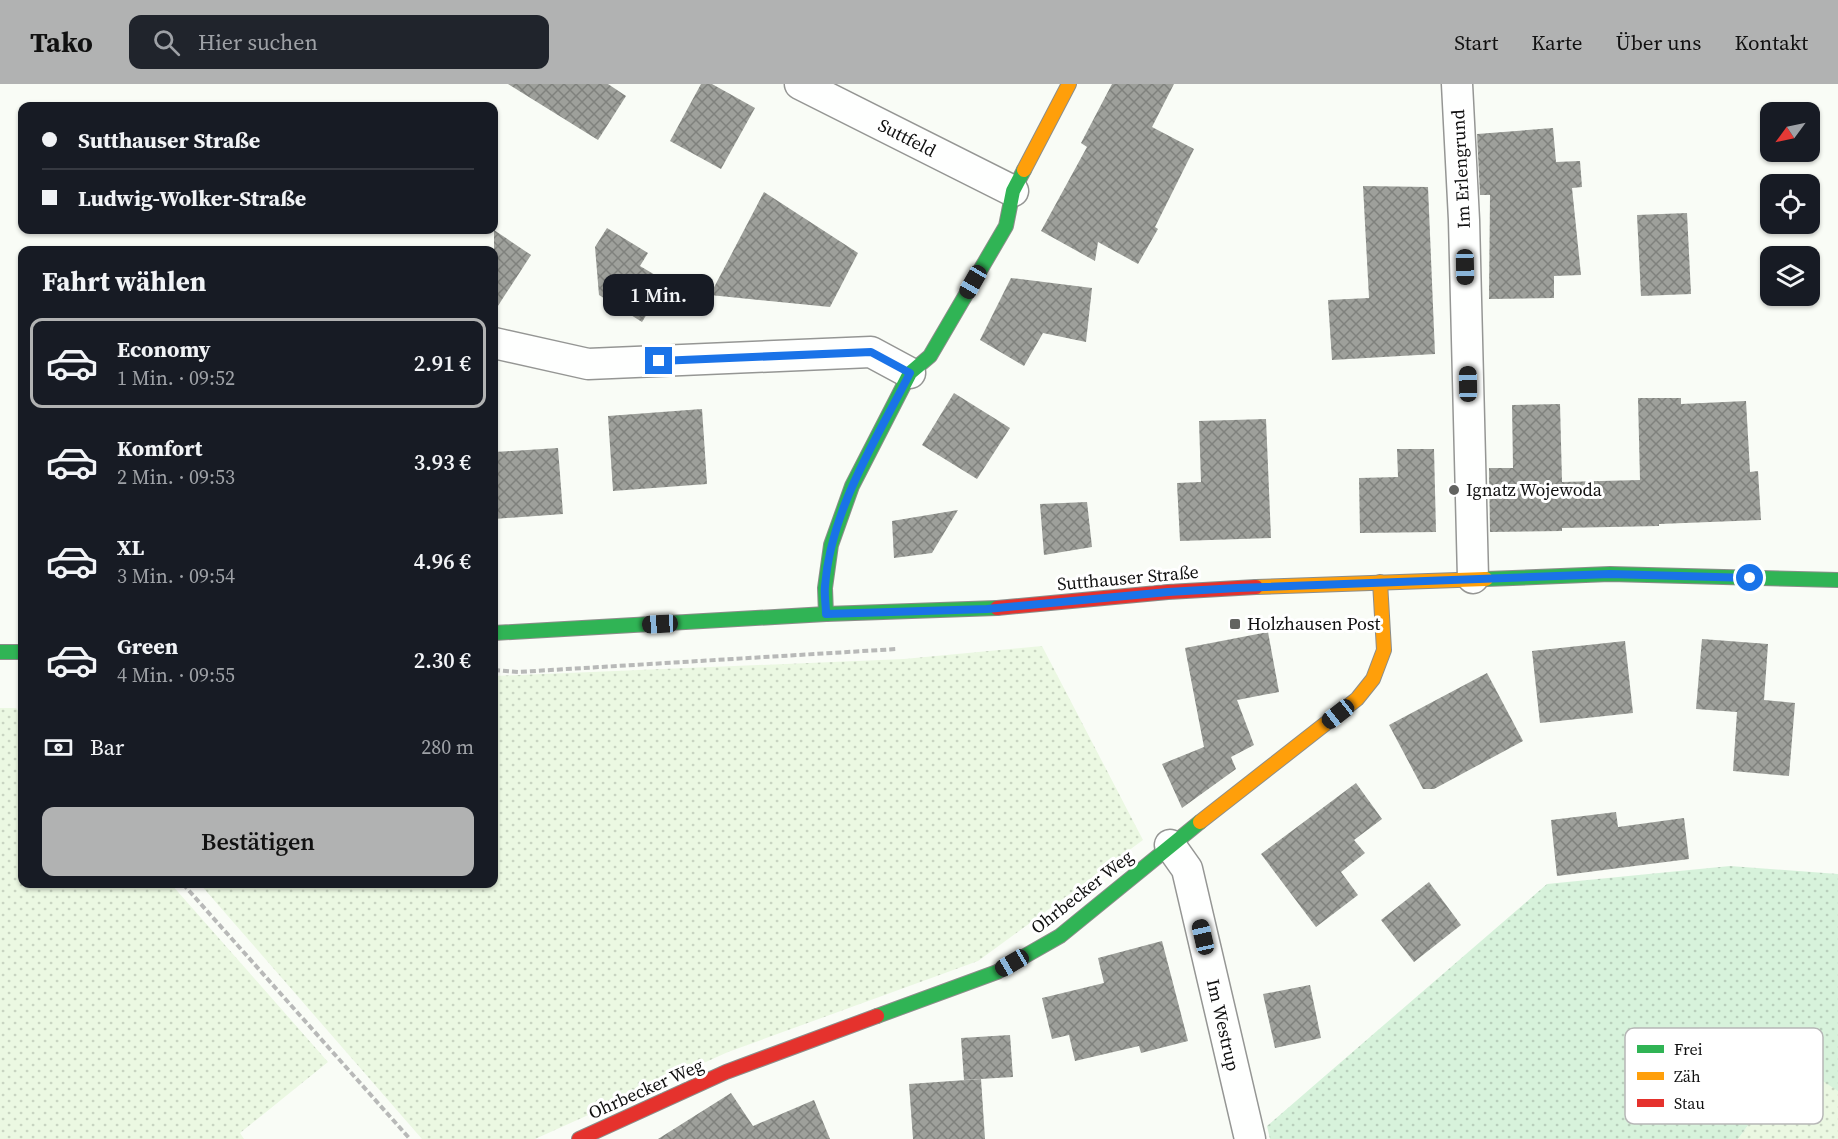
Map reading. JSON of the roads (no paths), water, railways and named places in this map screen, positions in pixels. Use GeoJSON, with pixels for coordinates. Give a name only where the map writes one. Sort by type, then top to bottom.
{"type":"FeatureCollection","features":[{"type":"Feature","properties":{"kind":"street","name":"Suttfeld"},"geometry":{"type":"LineString","coordinates":[[800,84],[1013,191]]}},
{"type":"Feature","properties":{"kind":"street"},"geometry":{"type":"LineString","coordinates":[[826,614],[825,588],[831,545],[852,486],[910,373],[930,356],[1006,226],[1013,191],[1069,84]]}},
{"type":"Feature","properties":{"kind":"street","name":"Im Erlengrund"},"geometry":{"type":"LineString","coordinates":[[1457,84],[1464,220],[1473,578]]}},
{"type":"Feature","properties":{"kind":"street"},"geometry":{"type":"LineString","coordinates":[[498,344],[588,364],[871,352],[910,373]]}},
{"type":"Feature","properties":{"kind":"street","name":"Sutthauser Straße"},"geometry":{"type":"LineString","coordinates":[[498,633],[826,614],[987,609],[1196,590],[1473,578],[1610,574],[1838,580]]}},
{"type":"Feature","properties":{"kind":"street","name":"Ohrbecker Weg"},"geometry":{"type":"LineString","coordinates":[[579,1139],[726,1072],[997,972],[1059,936],[1170,845],[1357,699],[1373,679],[1384,650],[1380,582]]}},
{"type":"Feature","properties":{"kind":"street"},"geometry":{"type":"LineString","coordinates":[[0,652],[18,652]]}},
{"type":"Feature","properties":{"kind":"street","name":"Im Westrup"},"geometry":{"type":"LineString","coordinates":[[1170,845],[1187,869],[1250,1139]]}},
{"type":"Feature","properties":{"kind":"place","name":"Ignatz Wojewoda"},"geometry":{"type":"Point","coordinates":[1454,490]}},
{"type":"Feature","properties":{"kind":"place","name":"Holzhausen Post"},"geometry":{"type":"Point","coordinates":[1235,624]}}]}
